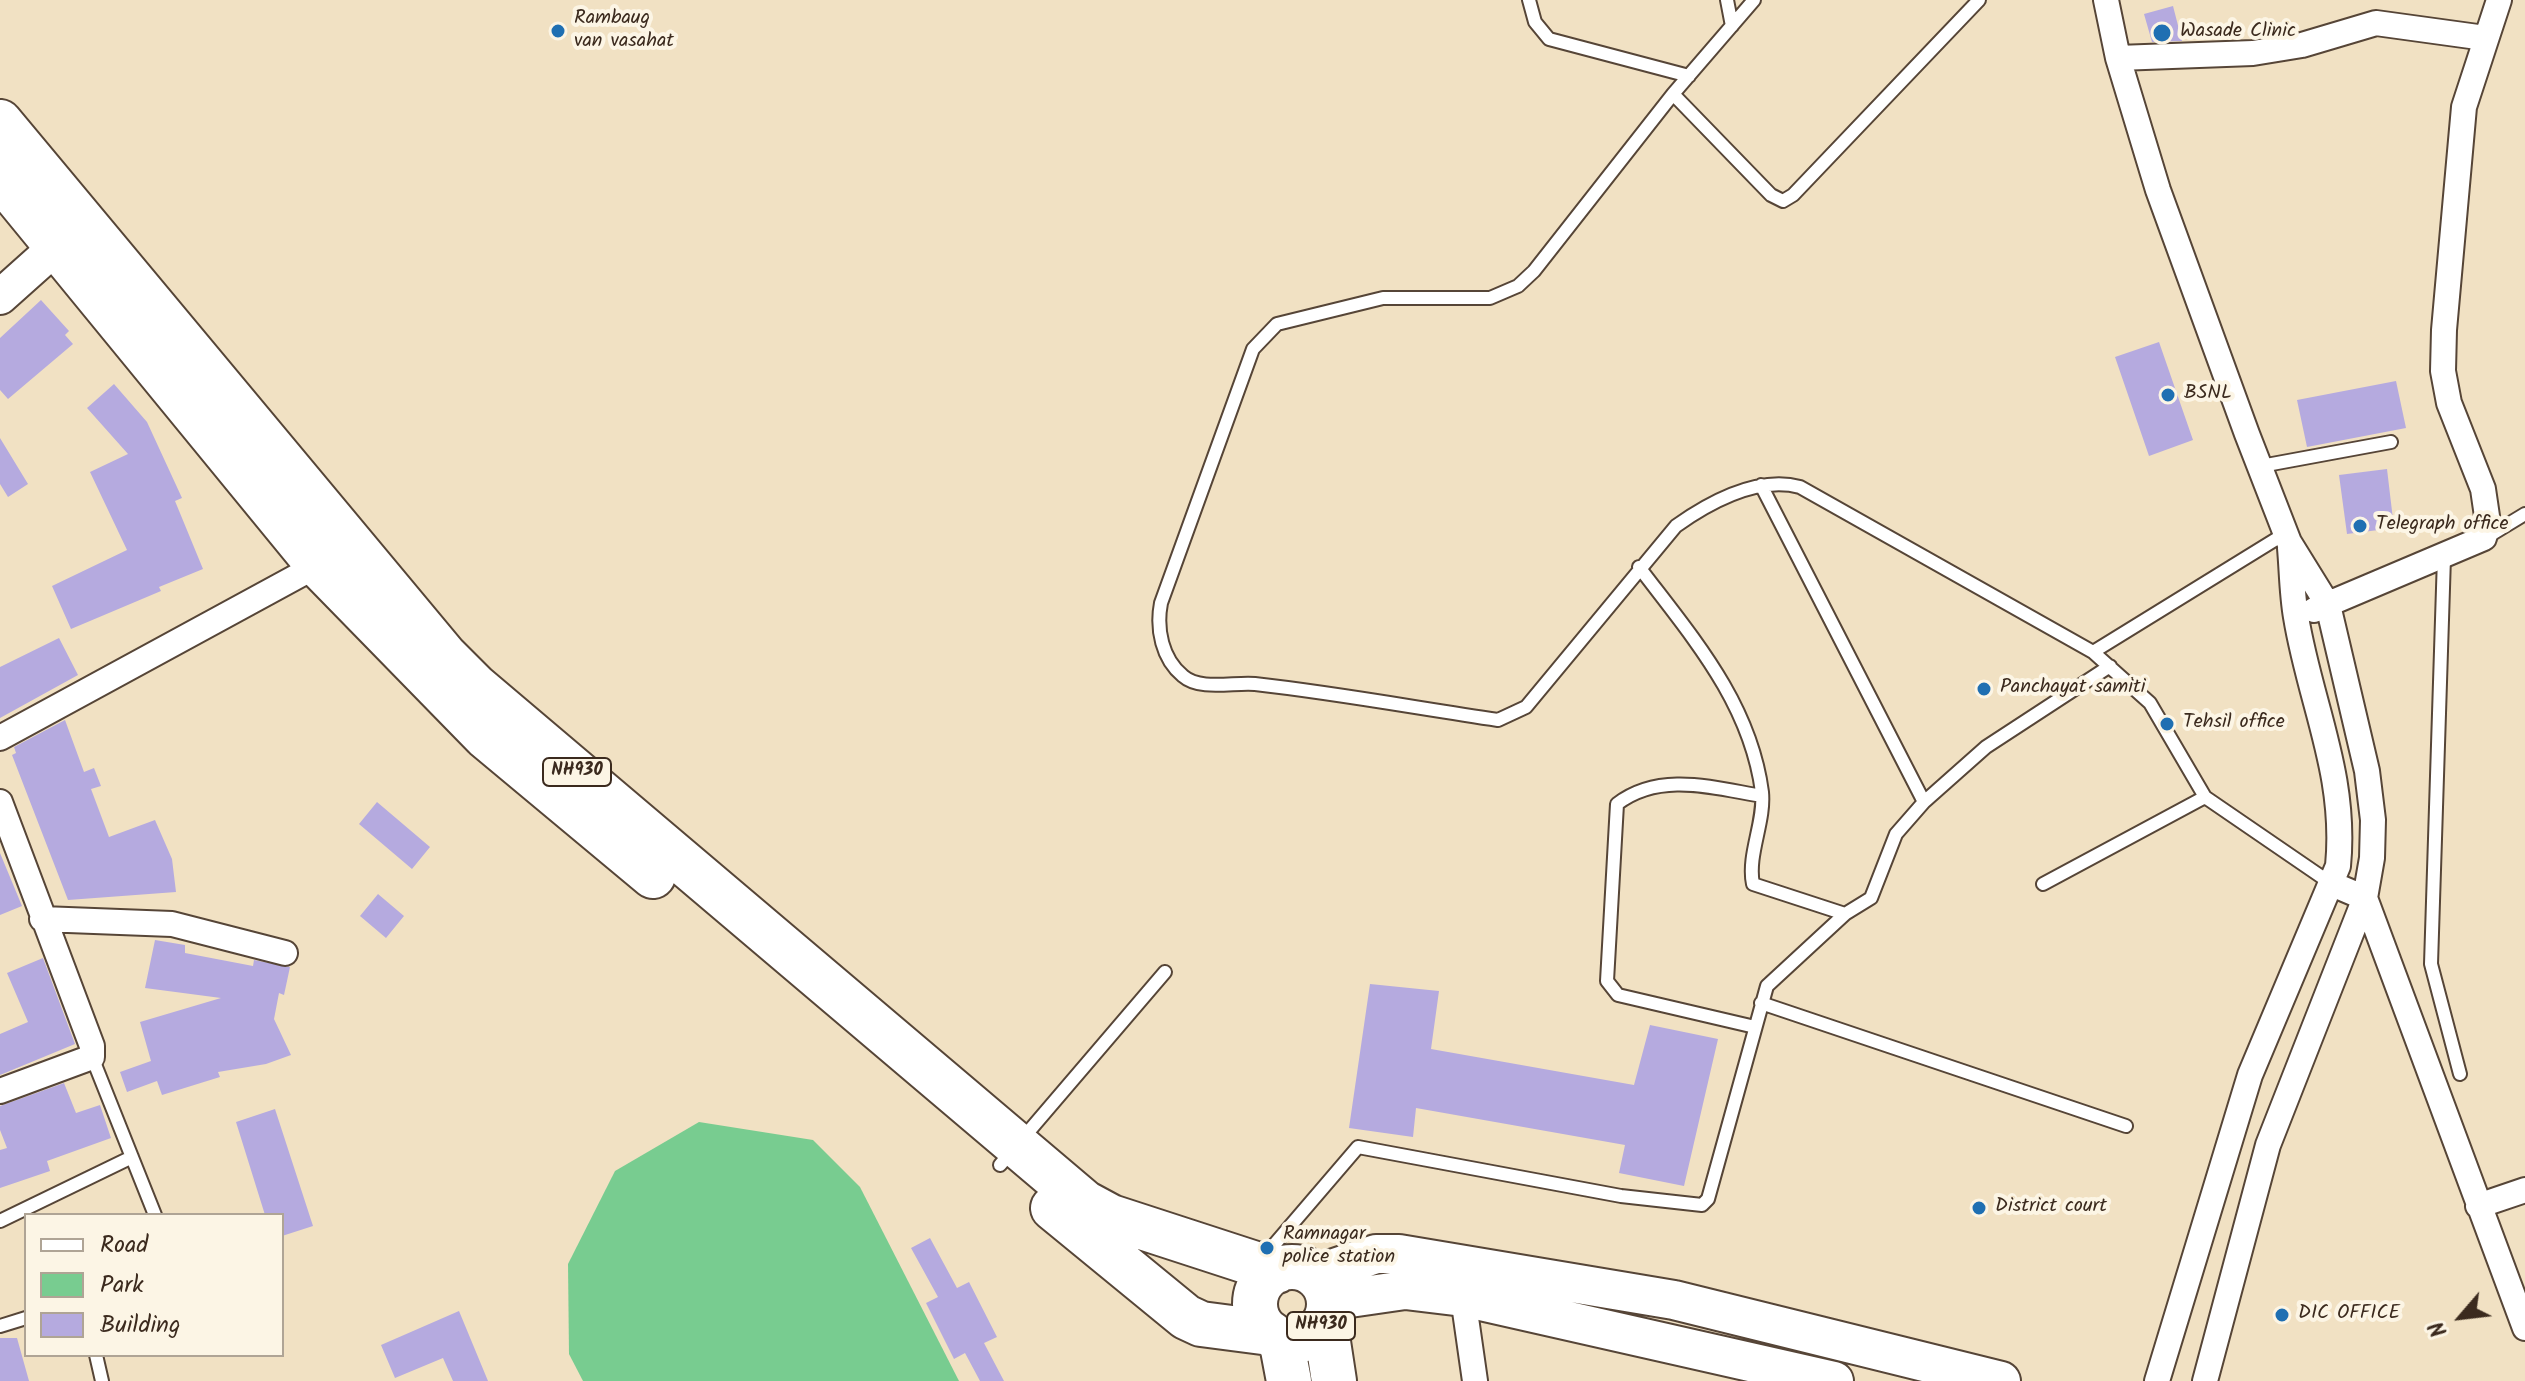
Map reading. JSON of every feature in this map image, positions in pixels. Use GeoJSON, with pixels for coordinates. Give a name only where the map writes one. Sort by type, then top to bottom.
{"type":"FeatureCollection","features":[{"type":"Feature","properties":{"kind":"highway","name":"NH930"},"geometry":{"type":"LineString","coordinates":[[0,122],[68,234],[318,565],[485,736],[1008,1155],[1097,1211],[1300,1286]]}},
{"type":"Feature","properties":{"kind":"highway","name":"NH930"},"geometry":{"type":"LineString","coordinates":[[0,177],[68,234],[459,671],[1008,1155],[1186,1317],[1201,1324],[1296,1341],[1308,1338],[1300,1286]]}},
{"type":"Feature","properties":{"kind":"highway","name":"NH930"},"geometry":{"type":"LineString","coordinates":[[1289,1381],[1275,1336],[1257,1317],[1255,1305],[1262,1282],[1300,1286]]}},
{"type":"Feature","properties":{"kind":"highway","name":"NH930"},"geometry":{"type":"LineString","coordinates":[[1300,1286],[1334,1381]]}},
{"type":"Feature","properties":{"kind":"main road"},"geometry":{"type":"LineString","coordinates":[[1300,1286],[1376,1254],[1399,1254],[1674,1300],[1978,1378]]}},
{"type":"Feature","properties":{"kind":"main road"},"geometry":{"type":"LineString","coordinates":[[1300,1286],[1405,1290],[1463,1297],[1834,1381]]}},
{"type":"Feature","properties":{"kind":"street"},"geometry":{"type":"LineString","coordinates":[[2106,0],[2118,58],[2158,190],[2288,538],[2328,605],[2367,771],[2373,820],[2372,858],[2365,898],[2268,1145],[2205,1381]]}},
{"type":"Feature","properties":{"kind":"street"},"geometry":{"type":"LineString","coordinates":[[2296,617],[2484,538],[2488,523],[2483,489],[2457,430],[2443,371],[2457,158],[2464,107],[2499,0]]}},
{"type":"Feature","properties":{"kind":"street"},"geometry":{"type":"LineString","coordinates":[[2118,58],[2253,53],[2302,45],[2376,23],[2485,38]]}},
{"type":"Feature","properties":{"kind":"street"},"geometry":{"type":"LineString","coordinates":[[0,297],[68,234]]}},
{"type":"Feature","properties":{"kind":"street"},"geometry":{"type":"LineString","coordinates":[[2157,1381],[2250,1075],[2338,866],[2341,831],[2334,765],[2296,617],[2288,538]]}},
{"type":"Feature","properties":{"kind":"street"},"geometry":{"type":"LineString","coordinates":[[0,738],[318,565]]}},
{"type":"Feature","properties":{"kind":"street"},"geometry":{"type":"LineString","coordinates":[[0,802],[92,1046],[92,1057],[0,1091]]}},
{"type":"Feature","properties":{"kind":"street"},"geometry":{"type":"LineString","coordinates":[[2332,884],[2365,898],[2525,1328]]}},
{"type":"Feature","properties":{"kind":"street"},"geometry":{"type":"LineString","coordinates":[[42,919],[172,924],[285,953]]}},
{"type":"Feature","properties":{"kind":"street"},"geometry":{"type":"LineString","coordinates":[[2478,1206],[2525,1190]]}},
{"type":"Feature","properties":{"kind":"street"},"geometry":{"type":"LineString","coordinates":[[1463,1297],[1475,1381]]}},
{"type":"Feature","properties":{"kind":"lane"},"geometry":{"type":"LineString","coordinates":[[1529,0],[1535,22],[1549,39],[1689,76]]}},
{"type":"Feature","properties":{"kind":"lane"},"geometry":{"type":"LineString","coordinates":[[1727,0],[1732,26]]}},
{"type":"Feature","properties":{"kind":"lane"},"geometry":{"type":"LineString","coordinates":[[1754,0],[1673,94],[1534,271],[1518,286],[1490,298],[1411,297],[1351,304],[1277,324],[1263,334],[1253,349],[1161,603],[1158,627],[1174,667],[1184,678],[1194,682],[1253,684],[1498,720],[1526,707],[1667,534],[1698,511],[1761,485],[1783,482],[1800,487],[2093,652],[2150,703],[2205,797],[2332,884]]}},
{"type":"Feature","properties":{"kind":"lane"},"geometry":{"type":"LineString","coordinates":[[1673,94],[1771,195],[1783,201],[1793,195],[1979,0]]}},
{"type":"Feature","properties":{"kind":"lane"},"geometry":{"type":"LineString","coordinates":[[2261,466],[2391,442]]}},
{"type":"Feature","properties":{"kind":"lane"},"geometry":{"type":"LineString","coordinates":[[1761,485],[1924,802]]}},
{"type":"Feature","properties":{"kind":"lane"},"geometry":{"type":"LineString","coordinates":[[2484,538],[2525,514]]}},
{"type":"Feature","properties":{"kind":"lane"},"geometry":{"type":"LineString","coordinates":[[2093,652],[2288,538]]}},
{"type":"Feature","properties":{"kind":"lane"},"geometry":{"type":"LineString","coordinates":[[2444,557],[2431,964],[2460,1074]]}},
{"type":"Feature","properties":{"kind":"lane"},"geometry":{"type":"LineString","coordinates":[[1639,567],[1735,699],[1762,796],[1753,884],[1845,914]]}},
{"type":"Feature","properties":{"kind":"lane"},"geometry":{"type":"LineString","coordinates":[[1300,1286],[1358,1147],[1621,1196],[1702,1205],[1708,1199],[1767,986],[1845,914],[1871,898],[1896,834],[1924,802],[1986,747],[2110,666]]}},
{"type":"Feature","properties":{"kind":"lane"},"geometry":{"type":"LineString","coordinates":[[1755,1027],[1618,995],[1607,981],[1617,804],[1647,788],[1683,783],[1762,796]]}},
{"type":"Feature","properties":{"kind":"lane"},"geometry":{"type":"LineString","coordinates":[[2043,884],[2205,797]]}},
{"type":"Feature","properties":{"kind":"lane"},"geometry":{"type":"LineString","coordinates":[[1008,1155],[1165,972]]}},
{"type":"Feature","properties":{"kind":"lane"},"geometry":{"type":"LineString","coordinates":[[1761,1003],[2126,1126]]}},
{"type":"Feature","properties":{"kind":"lane"},"geometry":{"type":"LineString","coordinates":[[92,1057],[154,1213]]}},
{"type":"Feature","properties":{"kind":"lane"},"geometry":{"type":"LineString","coordinates":[[0,1221],[132,1157]]}},
{"type":"Feature","properties":{"kind":"lane"},"geometry":{"type":"LineString","coordinates":[[0,1326],[24,1319]]}},
{"type":"Feature","properties":{"kind":"lane"},"geometry":{"type":"LineString","coordinates":[[96,1357],[102,1381]]}},
{"type":"Feature","properties":{"kind":"green space"},"geometry":{"type":"Polygon","coordinates":[[[699,1122],[813,1140],[860,1187],[959,1381],[583,1381],[569,1354],[568,1264],[615,1171],[699,1122]]]}},
{"type":"Feature","properties":{"kind":"building"},"geometry":{"type":"Polygon","coordinates":[[[2173,6],[2182,41],[2152,42],[2144,14],[2173,6]]]}},
{"type":"Feature","properties":{"kind":"building"},"geometry":{"type":"Polygon","coordinates":[[[41,300],[69,331],[65,335],[73,344],[8,399],[0,390],[0,338],[41,300]]]}},
{"type":"Feature","properties":{"kind":"building"},"geometry":{"type":"Polygon","coordinates":[[[2159,342],[2193,440],[2149,456],[2115,357],[2159,342]]]}},
{"type":"Feature","properties":{"kind":"building"},"geometry":{"type":"Polygon","coordinates":[[[2396,381],[2406,428],[2307,447],[2297,400],[2396,381]]]}},
{"type":"Feature","properties":{"kind":"building"},"geometry":{"type":"Polygon","coordinates":[[[114,384],[147,422],[182,498],[175,501],[203,569],[159,587],[161,591],[71,629],[52,586],[127,550],[90,472],[128,454],[87,408],[114,384]]]}},
{"type":"Feature","properties":{"kind":"building"},"geometry":{"type":"Polygon","coordinates":[[[0,438],[28,484],[8,497],[0,484],[0,438]]]}},
{"type":"Feature","properties":{"kind":"building"},"geometry":{"type":"Polygon","coordinates":[[[2387,469],[2394,528],[2347,534],[2339,475],[2387,469]]]}},
{"type":"Feature","properties":{"kind":"building"},"geometry":{"type":"Polygon","coordinates":[[[59,638],[78,675],[0,718],[0,667],[59,638]]]}},
{"type":"Feature","properties":{"kind":"building"},"geometry":{"type":"Polygon","coordinates":[[[65,720],[84,772],[94,768],[101,786],[91,789],[109,837],[155,820],[172,859],[176,892],[68,900],[12,755],[16,753],[14,747],[65,720]]]}},
{"type":"Feature","properties":{"kind":"building"},"geometry":{"type":"Polygon","coordinates":[[[377,802],[430,847],[412,869],[359,824],[377,802]]]}},
{"type":"Feature","properties":{"kind":"building"},"geometry":{"type":"Polygon","coordinates":[[[0,853],[22,906],[0,915],[0,853]]]}},
{"type":"Feature","properties":{"kind":"building"},"geometry":{"type":"Polygon","coordinates":[[[378,894],[404,916],[386,938],[360,916],[378,894]]]}},
{"type":"Feature","properties":{"kind":"building"},"geometry":{"type":"Polygon","coordinates":[[[155,940],[185,945],[185,953],[253,966],[254,960],[290,967],[284,995],[279,993],[274,1019],[291,1055],[266,1064],[218,1072],[220,1077],[162,1095],[157,1081],[127,1092],[120,1072],[151,1061],[140,1022],[221,998],[145,988],[155,940]]]}},
{"type":"Feature","properties":{"kind":"building"},"geometry":{"type":"Polygon","coordinates":[[[43,958],[75,1044],[0,1075],[0,1034],[28,1022],[7,973],[43,958]]]}},
{"type":"Feature","properties":{"kind":"building"},"geometry":{"type":"Polygon","coordinates":[[[1370,984],[1439,991],[1431,1049],[1634,1085],[1650,1025],[1718,1039],[1684,1186],[1619,1173],[1625,1145],[1416,1108],[1413,1137],[1349,1128],[1370,984]]]}},
{"type":"Feature","properties":{"kind":"building"},"geometry":{"type":"Polygon","coordinates":[[[64,1083],[76,1113],[100,1105],[111,1138],[47,1161],[50,1171],[0,1188],[0,1150],[7,1148],[0,1130],[0,1106],[64,1083]]]}},
{"type":"Feature","properties":{"kind":"building"},"geometry":{"type":"Polygon","coordinates":[[[275,1109],[313,1226],[284,1235],[284,1213],[264,1213],[236,1122],[275,1109]]]}},
{"type":"Feature","properties":{"kind":"building"},"geometry":{"type":"Polygon","coordinates":[[[930,1238],[957,1288],[969,1282],[997,1337],[984,1343],[1004,1381],[980,1381],[965,1353],[954,1359],[926,1303],[938,1297],[911,1248],[930,1238]]]}},
{"type":"Feature","properties":{"kind":"building"},"geometry":{"type":"Polygon","coordinates":[[[459,1311],[488,1381],[453,1381],[443,1358],[395,1378],[381,1345],[459,1311]]]}},
{"type":"Feature","properties":{"kind":"building"},"geometry":{"type":"Polygon","coordinates":[[[0,1338],[17,1338],[29,1381],[0,1381],[0,1338]]]}},
{"type":"Feature","properties":{"kind":"place","name":"Rambaug van vasahat"},"geometry":{"type":"Point","coordinates":[558,31]}},
{"type":"Feature","properties":{"kind":"place","name":"Wasade Clinic"},"geometry":{"type":"Point","coordinates":[2162,33]}},
{"type":"Feature","properties":{"kind":"place","name":"BSNL"},"geometry":{"type":"Point","coordinates":[2168,395]}},
{"type":"Feature","properties":{"kind":"place","name":"Telegraph office"},"geometry":{"type":"Point","coordinates":[2360,526]}},
{"type":"Feature","properties":{"kind":"place","name":"Panchayat samiti"},"geometry":{"type":"Point","coordinates":[1984,689]}},
{"type":"Feature","properties":{"kind":"place","name":"Tehsil office"},"geometry":{"type":"Point","coordinates":[2167,724]}},
{"type":"Feature","properties":{"kind":"place","name":"District court"},"geometry":{"type":"Point","coordinates":[1979,1208]}},
{"type":"Feature","properties":{"kind":"place","name":"Ramnagar police station"},"geometry":{"type":"Point","coordinates":[1267,1248]}},
{"type":"Feature","properties":{"kind":"place","name":"DIC OFFICE"},"geometry":{"type":"Point","coordinates":[2282,1315]}}]}
